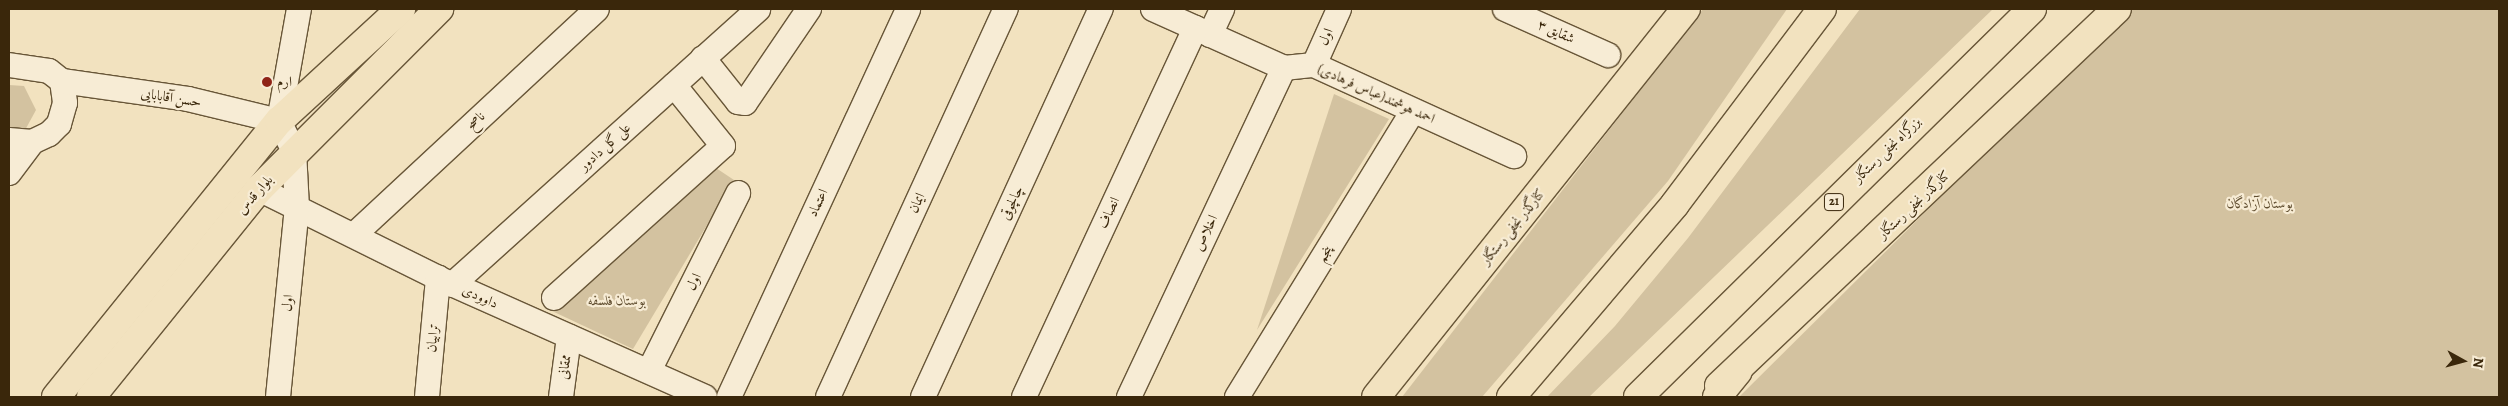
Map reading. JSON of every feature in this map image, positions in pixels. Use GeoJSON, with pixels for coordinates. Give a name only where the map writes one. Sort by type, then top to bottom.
{"type":"FeatureCollection","features":[{"type":"Feature","properties":{"kind":"main road","name":"بلوار قدس"},"geometry":{"type":"LineString","coordinates":[[56,397],[279,121],[401,9]]}},
{"type":"Feature","properties":{"kind":"main road","name":"بلوار قدس"},"geometry":{"type":"LineString","coordinates":[[90,397],[259,189],[294,151],[439,9]]}},
{"type":"Feature","properties":{"kind":"main road","name":"کنارگذر نجفی رستگار"},"geometry":{"type":"LineString","coordinates":[[1376,397],[1686,9]]}},
{"type":"Feature","properties":{"kind":"main road"},"geometry":{"type":"LineString","coordinates":[[1758,94],[1804,9]]}},
{"type":"Feature","properties":{"kind":"main road"},"geometry":{"type":"LineString","coordinates":[[1511,397],[1675,204],[1822,9]]}},
{"type":"Feature","properties":{"kind":"main road","name":"بزرگراه نجفی رستگار"},"geometry":{"type":"LineString","coordinates":[[1638,397],[2032,9]]}},
{"type":"Feature","properties":{"kind":"main road","name":"کنارگذر نجفی رستگار"},"geometry":{"type":"LineString","coordinates":[[1707,397],[1738,371],[2117,9]]}},
{"type":"Feature","properties":{"kind":"main road"},"geometry":{"type":"LineString","coordinates":[[1717,397],[1738,371]]}},
{"type":"Feature","properties":{"kind":"street"},"geometry":{"type":"LineString","coordinates":[[294,151],[279,121],[300,9]]}},
{"type":"Feature","properties":{"kind":"street","name":"ناصح"},"geometry":{"type":"LineString","coordinates":[[355,234],[597,9]]}},
{"type":"Feature","properties":{"kind":"street","name":"علی گل دادور"},"geometry":{"type":"LineString","coordinates":[[445,281],[674,85],[758,9]]}},
{"type":"Feature","properties":{"kind":"street"},"geometry":{"type":"LineString","coordinates":[[703,58],[738,102],[746,103],[809,9]]}},
{"type":"Feature","properties":{"kind":"street","name":"اعتماد"},"geometry":{"type":"LineString","coordinates":[[729,397],[908,9]]}},
{"type":"Feature","properties":{"kind":"street","name":"ایمان"},"geometry":{"type":"LineString","coordinates":[[828,397],[1006,9]]}},
{"type":"Feature","properties":{"kind":"street","name":"چالچوقی"},"geometry":{"type":"LineString","coordinates":[[922,397],[1101,9]]}},
{"type":"Feature","properties":{"kind":"street","name":"احمد هوشمند(عباس فرهادی)"},"geometry":{"type":"LineString","coordinates":[[1153,9],[1284,68],[1314,65],[1514,156]]}},
{"type":"Feature","properties":{"kind":"street","name":"انصاف"},"geometry":{"type":"LineString","coordinates":[[1024,397],[1202,31],[1222,9]]}},
{"type":"Feature","properties":{"kind":"street","name":"اول"},"geometry":{"type":"LineString","coordinates":[[1314,65],[1339,9]]}},
{"type":"Feature","properties":{"kind":"street","name":"شقایق ۳"},"geometry":{"type":"LineString","coordinates":[[1505,9],[1608,55]]}},
{"type":"Feature","properties":{"kind":"street","name":"حسن آقابابایی"},"geometry":{"type":"LineString","coordinates":[[9,65],[49,71],[62,81],[188,99],[279,121]]}},
{"type":"Feature","properties":{"kind":"street","name":"اخلاص"},"geometry":{"type":"LineString","coordinates":[[1129,397],[1284,68]]}},
{"type":"Feature","properties":{"kind":"street"},"geometry":{"type":"LineString","coordinates":[[9,174],[32,142],[59,124],[65,103],[62,81]]}},
{"type":"Feature","properties":{"kind":"street"},"geometry":{"type":"LineString","coordinates":[[554,298],[722,146],[674,85]]}},
{"type":"Feature","properties":{"kind":"street","name":"پنجم"},"geometry":{"type":"LineString","coordinates":[[1237,397],[1413,111]]}},
{"type":"Feature","properties":{"kind":"street"},"geometry":{"type":"LineString","coordinates":[[9,140],[32,142]]}},
{"type":"Feature","properties":{"kind":"street","name":"اول"},"geometry":{"type":"LineString","coordinates":[[278,397],[297,208],[294,151]]}},
{"type":"Feature","properties":{"kind":"street","name":"داوودی"},"geometry":{"type":"LineString","coordinates":[[259,189],[355,234],[445,281],[701,396]]}},
{"type":"Feature","properties":{"kind":"street","name":"اول"},"geometry":{"type":"LineString","coordinates":[[649,371],[738,192]]}},
{"type":"Feature","properties":{"kind":"street","name":"ترابیان"},"geometry":{"type":"LineString","coordinates":[[427,397],[445,281]]}},
{"type":"Feature","properties":{"kind":"street","name":"ممقانی"},"geometry":{"type":"LineString","coordinates":[[561,397],[570,337]]}},
{"type":"Feature","properties":{"kind":"green space"},"geometry":{"type":"Polygon","coordinates":[[[1703,9],[1787,9],[1668,181],[1482,397],[1402,397],[1703,9]]]}},
{"type":"Feature","properties":{"kind":"green space"},"geometry":{"type":"Polygon","coordinates":[[[1860,9],[1993,9],[1589,397],[1547,397],[1615,326],[1688,238],[1860,9]]]}},
{"type":"Feature","properties":{"kind":"green space","name":"بوستان آزادگان"},"geometry":{"type":"Polygon","coordinates":[[[2130,9],[2499,9],[2499,397],[1739,397],[2130,9]]]}},
{"type":"Feature","properties":{"kind":"green space"},"geometry":{"type":"Polygon","coordinates":[[[9,85],[24,86],[36,110],[24,132],[9,137],[9,85]]]}},
{"type":"Feature","properties":{"kind":"green space"},"geometry":{"type":"Polygon","coordinates":[[[1334,94],[1389,119],[1257,330],[1334,94]]]}},
{"type":"Feature","properties":{"kind":"green space","name":"بوستان فلسفه"},"geometry":{"type":"Polygon","coordinates":[[[710,164],[734,180],[633,349],[552,311],[710,164]]]}},
{"type":"Feature","properties":{"kind":"place","name":"ارم"},"geometry":{"type":"Point","coordinates":[267,82]}}]}
